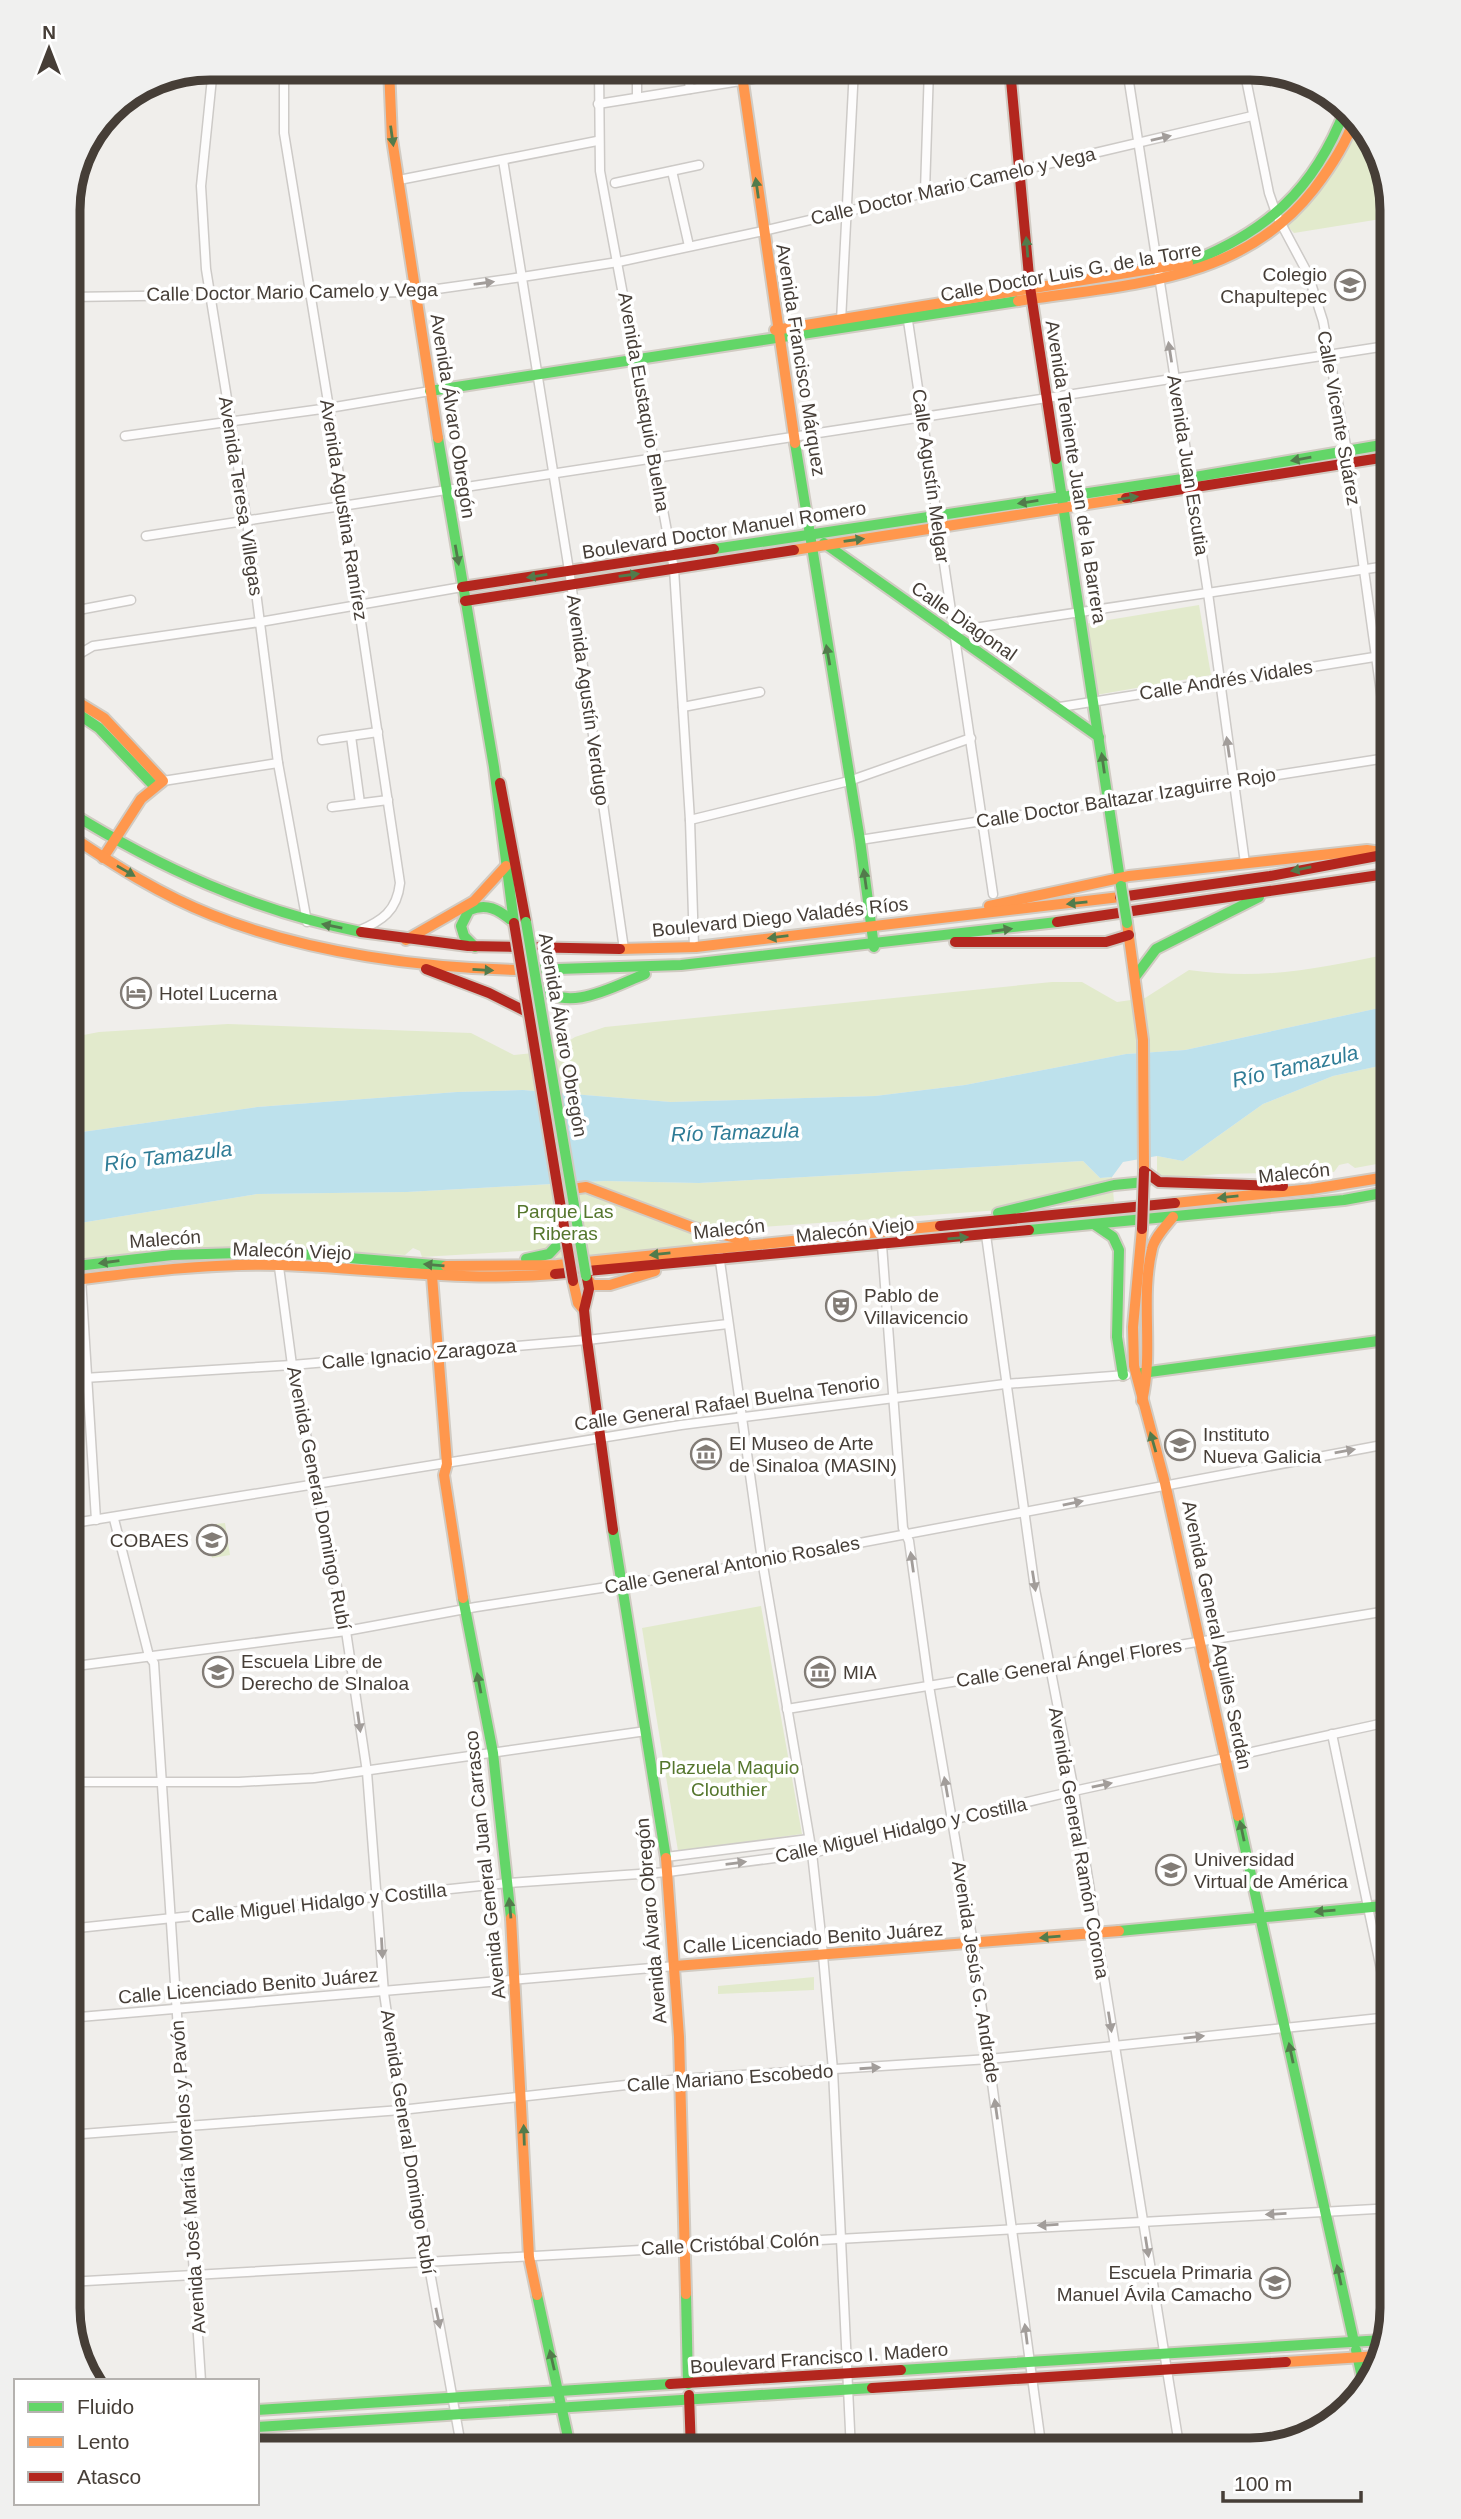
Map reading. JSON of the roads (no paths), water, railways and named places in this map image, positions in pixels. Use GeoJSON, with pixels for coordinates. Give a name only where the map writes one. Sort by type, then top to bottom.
{"type":"FeatureCollection","features":[{"type":"Feature","properties":{"kind":"main road","name":"Avenida Álvaro Obregón"},"geometry":{"type":"LineString","coordinates":[[389,81],[390,116],[430,391],[494,767],[514,923],[573,1281],[578,1303],[584,1310]]}},
{"type":"Feature","properties":{"kind":"main road","name":"Avenida Francisco Márquez"},"geometry":{"type":"LineString","coordinates":[[742,81],[776,334],[860,840],[874,947]]}},
{"type":"Feature","properties":{"kind":"main road","name":"Avenida Teniente Juan de la Barrera"},"geometry":{"type":"LineString","coordinates":[[1011,81],[1031,292],[1120,882]]}},
{"type":"Feature","properties":{"kind":"main road","name":"Calle Doctor Luis G. de la Torre"},"geometry":{"type":"LineString","coordinates":[[1280,221],[1334,141],[1342,119]]}},
{"type":"Feature","properties":{"kind":"main road","name":"Calle Doctor Luis G. de la Torre"},"geometry":{"type":"LineString","coordinates":[[430,391],[776,334],[840,329],[907,313],[1159,274],[1207,256],[1280,221],[1328,171],[1351,128]]}},
{"type":"Feature","properties":{"kind":"main road","name":"Calle Doctor Luis G. de la Torre"},"geometry":{"type":"LineString","coordinates":[[776,334],[841,316],[907,313]]}},
{"type":"Feature","properties":{"kind":"main road","name":"Boulevard Doctor Manuel Romero"},"geometry":{"type":"LineString","coordinates":[[465,601],[809,540],[937,522],[1064,509],[1190,483],[1347,456],[1380,447]]}},
{"type":"Feature","properties":{"kind":"main road","name":"Boulevard Doctor Manuel Romero"},"geometry":{"type":"LineString","coordinates":[[1347,456],[1380,456]]}},
{"type":"Feature","properties":{"kind":"main road","name":"Boulevard Doctor Manuel Romero"},"geometry":{"type":"LineString","coordinates":[[809,540],[826,544],[1061,496],[1190,483]]}},
{"type":"Feature","properties":{"kind":"main road","name":"Calle Diagonal"},"geometry":{"type":"LineString","coordinates":[[826,544],[1099,737]]}},
{"type":"Feature","properties":{"kind":"main road","name":"Boulevard Doctor Manuel Romero"},"geometry":{"type":"LineString","coordinates":[[462,587],[569,571],[673,563]]}},
{"type":"Feature","properties":{"kind":"main road"},"geometry":{"type":"LineString","coordinates":[[81,704],[104,718],[158,783]]}},
{"type":"Feature","properties":{"kind":"main road"},"geometry":{"type":"LineString","coordinates":[[81,715],[99,727],[158,783]]}},
{"type":"Feature","properties":{"kind":"main road","name":"Avenida Álvaro Obregón"},"geometry":{"type":"LineString","coordinates":[[494,767],[503,799],[526,922],[589,1289],[584,1310],[587,1340],[621,1585],[668,1872],[676,1966],[690,2438]]}},
{"type":"Feature","properties":{"kind":"main road"},"geometry":{"type":"LineString","coordinates":[[103,858],[141,799],[158,783]]}},
{"type":"Feature","properties":{"kind":"main road","name":"Boulevard Diego Valadés Ríos"},"geometry":{"type":"LineString","coordinates":[[81,820],[114,842],[182,878],[224,896],[307,922],[406,940],[523,952],[694,947],[1171,891],[1380,855]]}},
{"type":"Feature","properties":{"kind":"main road","name":"Boulevard Diego Valadés Ríos"},"geometry":{"type":"LineString","coordinates":[[81,843],[181,901],[222,919],[321,945],[413,964],[510,972],[656,969],[874,947],[1380,875]]}},
{"type":"Feature","properties":{"kind":"main road"},"geometry":{"type":"LineString","coordinates":[[931,919],[955,911],[1245,863],[1367,850],[1380,852]]}},
{"type":"Feature","properties":{"kind":"main road"},"geometry":{"type":"LineString","coordinates":[[406,940],[434,927],[485,894],[506,866]]}},
{"type":"Feature","properties":{"kind":"main road","name":"Avenida General Aquiles Serdán"},"geometry":{"type":"LineString","coordinates":[[1120,882],[1143,1040],[1144,1177],[1134,1306],[1135,1374],[1165,1483],[1361,2376]]}},
{"type":"Feature","properties":{"kind":"main road"},"geometry":{"type":"LineString","coordinates":[[1135,979],[1156,949],[1269,892]]}},
{"type":"Feature","properties":{"kind":"main road"},"geometry":{"type":"LineString","coordinates":[[477,948],[467,941],[459,927],[461,919],[471,909],[493,906],[502,910],[514,923]]}},
{"type":"Feature","properties":{"kind":"main road"},"geometry":{"type":"LineString","coordinates":[[942,938],[951,942],[1106,942],[1129,936]]}},
{"type":"Feature","properties":{"kind":"main road"},"geometry":{"type":"LineString","coordinates":[[413,964],[489,993],[529,1013]]}},
{"type":"Feature","properties":{"kind":"main road"},"geometry":{"type":"LineString","coordinates":[[537,986],[553,998],[567,999],[604,990],[656,969]]}},
{"type":"Feature","properties":{"kind":"main road"},"geometry":{"type":"LineString","coordinates":[[965,1223],[1144,1177],[1159,1182],[1280,1185],[1308,1190]]}},
{"type":"Feature","properties":{"kind":"main road","name":"Malecón"},"geometry":{"type":"LineString","coordinates":[[80,1266],[172,1255],[277,1252],[479,1267],[557,1265],[1308,1190],[1380,1178]]}},
{"type":"Feature","properties":{"kind":"main road"},"geometry":{"type":"LineString","coordinates":[[572,1189],[586,1188],[694,1227],[761,1243]]}},
{"type":"Feature","properties":{"kind":"main road","name":"Malecón Viejo"},"geometry":{"type":"LineString","coordinates":[[81,1278],[163,1269],[278,1265],[499,1279],[1173,1217],[1344,1200],[1380,1193]]}},
{"type":"Feature","properties":{"kind":"main road"},"geometry":{"type":"LineString","coordinates":[[1142,1401],[1149,1372],[1145,1338],[1151,1252],[1159,1234],[1173,1217]]}},
{"type":"Feature","properties":{"kind":"main road"},"geometry":{"type":"LineString","coordinates":[[1094,1224],[1113,1237],[1119,1250],[1117,1337],[1123,1375]]}},
{"type":"Feature","properties":{"kind":"main road"},"geometry":{"type":"LineString","coordinates":[[479,1267],[549,1254],[566,1236]]}},
{"type":"Feature","properties":{"kind":"main road"},"geometry":{"type":"LineString","coordinates":[[587,1277],[592,1284],[606,1286],[676,1264]]}},
{"type":"Feature","properties":{"kind":"main road","name":"Avenida General Juan Carrasco"},"geometry":{"type":"LineString","coordinates":[[432,1276],[447,1464],[444,1475],[465,1609],[493,1753],[508,1883],[523,2098],[529,2257],[569,2438]]}},
{"type":"Feature","properties":{"kind":"main road","name":"Calle General Rafael Buelna Tenorio"},"geometry":{"type":"LineString","coordinates":[[1135,1374],[1380,1340]]}},
{"type":"Feature","properties":{"kind":"main road","name":"Calle Licenciado Benito Juárez"},"geometry":{"type":"LineString","coordinates":[[676,1966],[1095,1933],[1380,1906]]}},
{"type":"Feature","properties":{"kind":"main road","name":"Boulevard Francisco I. Madero"},"geometry":{"type":"LineString","coordinates":[[259,2410],[1376,2340]]}},
{"type":"Feature","properties":{"kind":"main road","name":"Boulevard Francisco I. Madero"},"geometry":{"type":"LineString","coordinates":[[259,2427],[1371,2357]]}},
{"type":"Feature","properties":{"kind":"street","name":"Avenida Teresa Villegas"},"geometry":{"type":"LineString","coordinates":[[212,81],[201,206],[209,295],[247,522],[278,763],[307,922]]}},
{"type":"Feature","properties":{"kind":"street","name":"Avenida Agustina Ramírez"},"geometry":{"type":"LineString","coordinates":[[284,81],[284,134],[345,507],[399,890],[386,916],[358,931]]}},
{"type":"Feature","properties":{"kind":"street","name":"Avenida Eustaquio Buelna"},"geometry":{"type":"LineString","coordinates":[[599,81],[597,141],[600,171],[673,563],[690,820],[694,947]]}},
{"type":"Feature","properties":{"kind":"street"},"geometry":{"type":"LineString","coordinates":[[637,81],[637,97]]}},
{"type":"Feature","properties":{"kind":"street"},"geometry":{"type":"LineString","coordinates":[[689,81],[690,89]]}},
{"type":"Feature","properties":{"kind":"street"},"geometry":{"type":"LineString","coordinates":[[598,104],[742,81]]}},
{"type":"Feature","properties":{"kind":"street"},"geometry":{"type":"LineString","coordinates":[[840,329],[853,81]]}},
{"type":"Feature","properties":{"kind":"street"},"geometry":{"type":"LineString","coordinates":[[925,191],[929,81]]}},
{"type":"Feature","properties":{"kind":"street","name":"Avenida Juan Escutia"},"geometry":{"type":"LineString","coordinates":[[1128,81],[1208,593],[1245,863]]}},
{"type":"Feature","properties":{"kind":"street","name":"Calle Vicente Suárez"},"geometry":{"type":"LineString","coordinates":[[1246,81],[1262,169],[1280,221],[1313,286],[1329,354],[1347,456],[1380,690]]}},
{"type":"Feature","properties":{"kind":"street","name":"Calle Doctor Mario Camelo y Vega"},"geometry":{"type":"LineString","coordinates":[[81,296],[416,292],[522,277],[618,262],[763,231],[1252,116]]}},
{"type":"Feature","properties":{"kind":"street"},"geometry":{"type":"LineString","coordinates":[[399,180],[597,141]]}},
{"type":"Feature","properties":{"kind":"street","name":"Avenida Agustín Verdugo"},"geometry":{"type":"LineString","coordinates":[[503,160],[571,583],[624,949]]}},
{"type":"Feature","properties":{"kind":"street"},"geometry":{"type":"LineString","coordinates":[[615,183],[699,165]]}},
{"type":"Feature","properties":{"kind":"street"},"geometry":{"type":"LineString","coordinates":[[671,171],[689,246]]}},
{"type":"Feature","properties":{"kind":"street","name":"Calle Agustín Melgar"},"geometry":{"type":"LineString","coordinates":[[907,313],[993,894]]}},
{"type":"Feature","properties":{"kind":"street"},"geometry":{"type":"LineString","coordinates":[[146,536],[1380,347]]}},
{"type":"Feature","properties":{"kind":"street","name":"Calle Doctor Luis G. de la Torre"},"geometry":{"type":"LineString","coordinates":[[125,436],[430,391]]}},
{"type":"Feature","properties":{"kind":"street"},"geometry":{"type":"LineString","coordinates":[[955,635],[1380,567]]}},
{"type":"Feature","properties":{"kind":"street","name":"Boulevard Doctor Manuel Romero"},"geometry":{"type":"LineString","coordinates":[[81,653],[93,646],[260,622],[462,587]]}},
{"type":"Feature","properties":{"kind":"street"},"geometry":{"type":"LineString","coordinates":[[81,610],[131,600]]}},
{"type":"Feature","properties":{"kind":"street","name":"Calle Andrés Vidales"},"geometry":{"type":"LineString","coordinates":[[1060,707],[1380,656]]}},
{"type":"Feature","properties":{"kind":"street"},"geometry":{"type":"LineString","coordinates":[[683,707],[760,692]]}},
{"type":"Feature","properties":{"kind":"street"},"geometry":{"type":"LineString","coordinates":[[322,740],[378,732]]}},
{"type":"Feature","properties":{"kind":"street"},"geometry":{"type":"LineString","coordinates":[[351,736],[360,803]]}},
{"type":"Feature","properties":{"kind":"street"},"geometry":{"type":"LineString","coordinates":[[690,820],[849,781],[971,738]]}},
{"type":"Feature","properties":{"kind":"street","name":"Calle Doctor Baltazar Izaguirre Rojo"},"geometry":{"type":"LineString","coordinates":[[860,840],[1380,759]]}},
{"type":"Feature","properties":{"kind":"street"},"geometry":{"type":"LineString","coordinates":[[158,783],[278,763]]}},
{"type":"Feature","properties":{"kind":"street"},"geometry":{"type":"LineString","coordinates":[[332,807],[388,800]]}},
{"type":"Feature","properties":{"kind":"street","name":"Avenida General Ramón Corona"},"geometry":{"type":"LineString","coordinates":[[986,1235],[1023,1513],[1048,1667],[1074,1791],[1178,2438]]}},
{"type":"Feature","properties":{"kind":"street","name":"Avenida Jesús G. Andrade"},"geometry":{"type":"LineString","coordinates":[[882,1245],[905,1536],[909,1541],[929,1686],[973,1943],[1040,2438]]}},
{"type":"Feature","properties":{"kind":"street"},"geometry":{"type":"LineString","coordinates":[[718,1247],[762,1560],[812,1853],[833,2070],[850,2438]]}},
{"type":"Feature","properties":{"kind":"street","name":"Avenida General Domingo Rubí"},"geometry":{"type":"LineString","coordinates":[[277,1252],[292,1365],[346,1631],[367,1772],[379,1896],[384,1993],[427,2264],[460,2438]]}},
{"type":"Feature","properties":{"kind":"street"},"geometry":{"type":"LineString","coordinates":[[81,1278],[96,1520]]}},
{"type":"Feature","properties":{"kind":"street","name":"Calle Ignacio Zaragoza"},"geometry":{"type":"LineString","coordinates":[[80,1378],[292,1365],[587,1340],[728,1324]]}},
{"type":"Feature","properties":{"kind":"street","name":"Calle General Rafael Buelna Tenorio"},"geometry":{"type":"LineString","coordinates":[[80,1522],[114,1519],[743,1416],[1005,1384],[1135,1374]]}},
{"type":"Feature","properties":{"kind":"street","name":"Calle General Antonio Rosales"},"geometry":{"type":"LineString","coordinates":[[80,1665],[346,1631],[621,1585],[905,1536],[1165,1483],[1380,1445]]}},
{"type":"Feature","properties":{"kind":"street","name":"Avenida José María Morelos y Pavón"},"geometry":{"type":"LineString","coordinates":[[114,1519],[149,1656],[154,1663],[173,1918],[201,2379]]}},
{"type":"Feature","properties":{"kind":"street","name":"Calle General Ángel Flores"},"geometry":{"type":"LineString","coordinates":[[787,1709],[1380,1612]]}},
{"type":"Feature","properties":{"kind":"street","name":"Calle Miguel Hidalgo y Costilla"},"geometry":{"type":"LineString","coordinates":[[80,1928],[508,1883],[668,1872],[812,1853],[1074,1791],[1380,1724]]}},
{"type":"Feature","properties":{"kind":"street"},"geometry":{"type":"LineString","coordinates":[[80,1782],[239,1782],[367,1772],[646,1731]]}},
{"type":"Feature","properties":{"kind":"street"},"geometry":{"type":"LineString","coordinates":[[1332,1734],[1380,1969]]}},
{"type":"Feature","properties":{"kind":"street","name":"Calle Miguel Hidalgo y Costilla"},"geometry":{"type":"LineString","coordinates":[[666,1857],[809,1839]]}},
{"type":"Feature","properties":{"kind":"street","name":"Calle Licenciado Benito Juárez"},"geometry":{"type":"LineString","coordinates":[[80,2017],[676,1966]]}},
{"type":"Feature","properties":{"kind":"street","name":"Calle Mariano Escobedo"},"geometry":{"type":"LineString","coordinates":[[80,2135],[401,2110],[680,2079],[989,2059],[1380,2018]]}},
{"type":"Feature","properties":{"kind":"street","name":"Calle Cristóbal Colón"},"geometry":{"type":"LineString","coordinates":[[80,2281],[427,2264],[1013,2227],[1380,2209]]}},
{"type":"Feature","properties":{"kind":"water","name":"Río Tamazula"},"geometry":{"type":"Polygon","coordinates":[[[1380,1008],[1380,1066],[1333,1076],[1263,1104],[1183,1161],[1157,1156],[1123,1162],[1112,1177],[1100,1178],[1083,1161],[699,1183],[605,1181],[407,1192],[257,1194],[81,1223],[81,1132],[257,1107],[457,1092],[523,1090],[671,1102],[875,1096],[965,1085],[1126,1054],[1185,1050],[1380,1008]]]}},
{"type":"Feature","properties":{"kind":"place","name":"Colegio Chapultepec"},"geometry":{"type":"Point","coordinates":[1350,285]}},
{"type":"Feature","properties":{"kind":"place","name":"Hotel Lucerna"},"geometry":{"type":"Point","coordinates":[136,993]}},
{"type":"Feature","properties":{"kind":"place","name":"Pablo de Villavicencio"},"geometry":{"type":"Point","coordinates":[841,1306]}},
{"type":"Feature","properties":{"kind":"place","name":"Instituto Nueva Galicia"},"geometry":{"type":"Point","coordinates":[1180,1445]}},
{"type":"Feature","properties":{"kind":"place","name":"El Museo de Arte de Sinaloa (MASIN)"},"geometry":{"type":"Point","coordinates":[706,1454]}},
{"type":"Feature","properties":{"kind":"place","name":"COBAES"},"geometry":{"type":"Point","coordinates":[212,1540]}},
{"type":"Feature","properties":{"kind":"place","name":"Escuela Libre de Derecho de SInaloa"},"geometry":{"type":"Point","coordinates":[218,1672]}},
{"type":"Feature","properties":{"kind":"place","name":"MIA"},"geometry":{"type":"Point","coordinates":[820,1672]}},
{"type":"Feature","properties":{"kind":"place","name":"Universidad Virtual de América"},"geometry":{"type":"Point","coordinates":[1171,1870]}},
{"type":"Feature","properties":{"kind":"place","name":"Escuela Primaria Manuel Ávila Camacho"},"geometry":{"type":"Point","coordinates":[1275,2283]}},
{"type":"Feature","properties":{"kind":"park label","name":"Parque Las Riberas"},"geometry":{"type":"Point","coordinates":[565,1222]}},
{"type":"Feature","properties":{"kind":"park label","name":"Plazuela Maquio Clouthier"},"geometry":{"type":"Point","coordinates":[729,1778]}}]}
